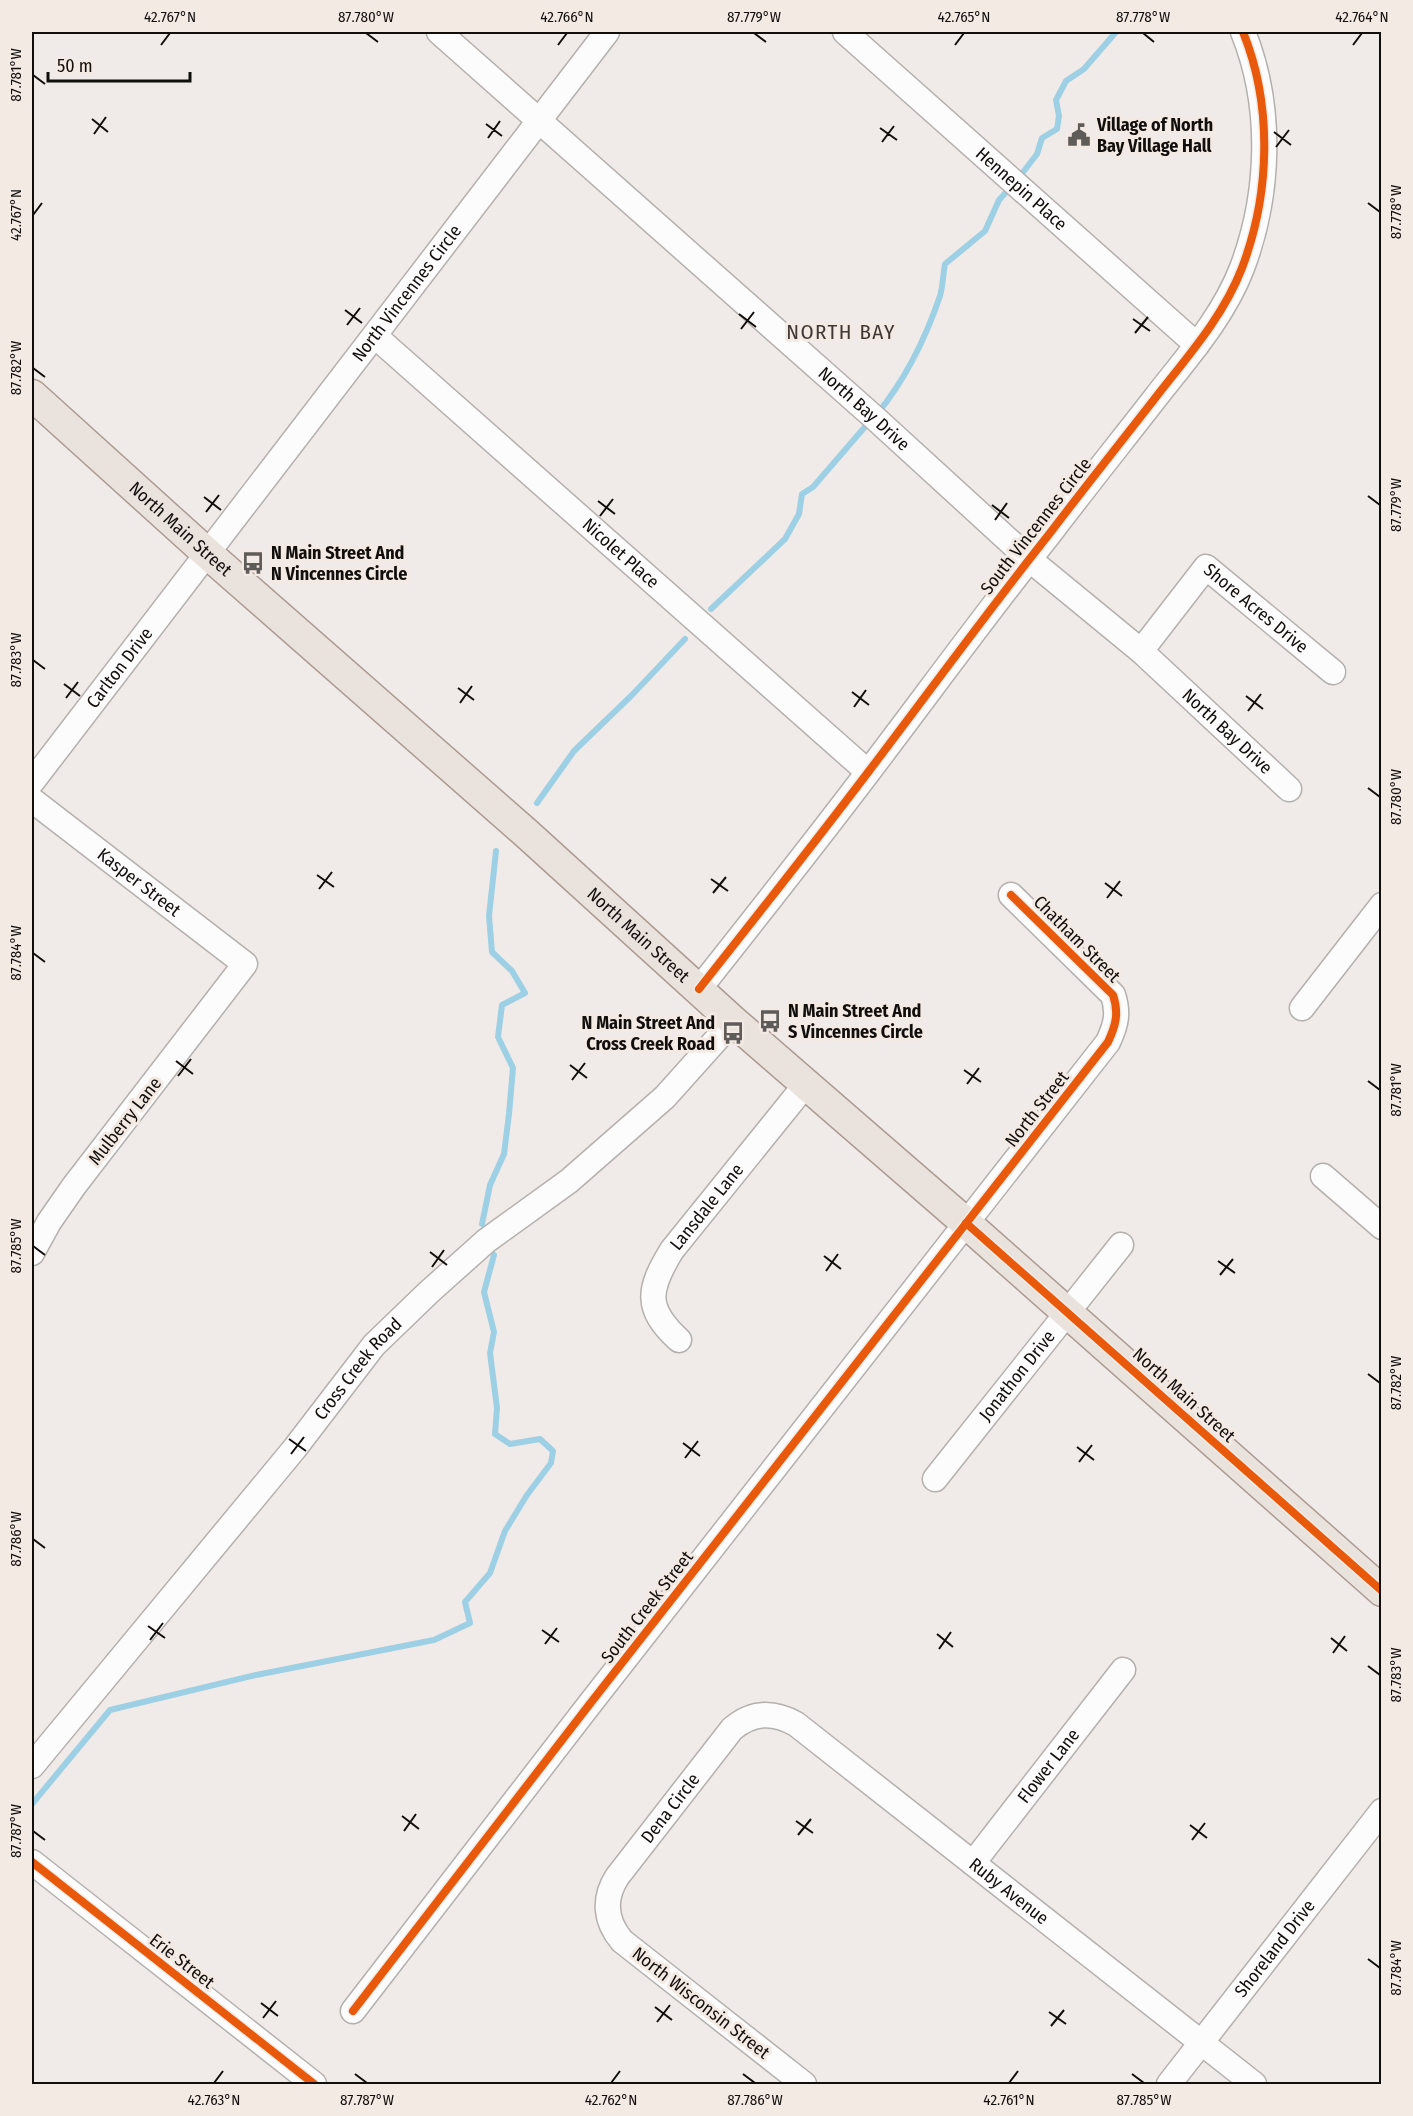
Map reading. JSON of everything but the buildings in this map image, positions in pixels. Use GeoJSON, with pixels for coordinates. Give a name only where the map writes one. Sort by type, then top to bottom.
{"type":"FeatureCollection","features":[{"type":"Feature","properties":{"kind":"main road","name":"North Main Street"},"geometry":{"type":"LineString","coordinates":[[32,395],[733,1021],[966,1223],[1382,1591]]}},
{"type":"Feature","properties":{"kind":"street","name":"North Bay Drive"},"geometry":{"type":"LineString","coordinates":[[439,32],[871,415],[1029,559],[1141,651],[1289,789]]}},
{"type":"Feature","properties":{"kind":"street","name":"North Vincennes Circle"},"geometry":{"type":"LineString","coordinates":[[208,554],[608,32]]}},
{"type":"Feature","properties":{"kind":"street","name":"Hennepin Place"},"geometry":{"type":"LineString","coordinates":[[845,32],[1197,345]]}},
{"type":"Feature","properties":{"kind":"street","name":"South Vincennes Circle"},"geometry":{"type":"LineString","coordinates":[[699,989],[868,772],[1029,559],[1197,345],[1225,304],[1254,232],[1261,194],[1264,155],[1263,117],[1257,79],[1243,32]]}},
{"type":"Feature","properties":{"kind":"street","name":"Nicolet Place"},"geometry":{"type":"LineString","coordinates":[[375,336],[868,772]]}},
{"type":"Feature","properties":{"kind":"street","name":"Carlton Drive"},"geometry":{"type":"LineString","coordinates":[[32,782],[208,554]]}},
{"type":"Feature","properties":{"kind":"street","name":"Shore Acres Drive"},"geometry":{"type":"LineString","coordinates":[[1141,651],[1206,567],[1333,672]]}},
{"type":"Feature","properties":{"kind":"street","name":"Kasper Street"},"geometry":{"type":"LineString","coordinates":[[32,800],[245,964]]}},
{"type":"Feature","properties":{"kind":"street","name":"Chatham Street"},"geometry":{"type":"LineString","coordinates":[[1011,895],[1108,989],[1118,1008]]}},
{"type":"Feature","properties":{"kind":"street"},"geometry":{"type":"LineString","coordinates":[[1302,1008],[1382,905]]}},
{"type":"Feature","properties":{"kind":"street","name":"Mulberry Lane"},"geometry":{"type":"LineString","coordinates":[[32,1252],[74,1186],[245,964]]}},
{"type":"Feature","properties":{"kind":"street","name":"North Street"},"geometry":{"type":"LineString","coordinates":[[966,1223],[1103,1050],[1115,1027],[1118,1008]]}},
{"type":"Feature","properties":{"kind":"street","name":"Cross Creek Road"},"geometry":{"type":"LineString","coordinates":[[32,1766],[295,1448],[374,1345],[486,1241],[569,1181],[665,1097],[733,1021]]}},
{"type":"Feature","properties":{"kind":"street","name":"Lansdale Lane"},"geometry":{"type":"LineString","coordinates":[[678,1340],[662,1325],[654,1307],[653,1289],[661,1268],[672,1250],[806,1084]]}},
{"type":"Feature","properties":{"kind":"street"},"geometry":{"type":"LineString","coordinates":[[1323,1176],[1382,1227]]}},
{"type":"Feature","properties":{"kind":"street","name":"South Creek Street"},"geometry":{"type":"LineString","coordinates":[[353,2011],[966,1223]]}},
{"type":"Feature","properties":{"kind":"street","name":"Jonathon Drive"},"geometry":{"type":"LineString","coordinates":[[935,1479],[1121,1245]]}},
{"type":"Feature","properties":{"kind":"street","name":"Flower Lane"},"geometry":{"type":"LineString","coordinates":[[973,1863],[1123,1670]]}},
{"type":"Feature","properties":{"kind":"street","name":"Ruby Avenue"},"geometry":{"type":"LineString","coordinates":[[757,1715],[773,1714],[796,1724],[1254,2085]]}},
{"type":"Feature","properties":{"kind":"street","name":"Dena Circle"},"geometry":{"type":"LineString","coordinates":[[608,1914],[607,1903],[611,1887],[617,1876],[732,1729],[741,1721],[757,1715]]}},
{"type":"Feature","properties":{"kind":"street","name":"Shoreland Drive"},"geometry":{"type":"LineString","coordinates":[[1169,2085],[1382,1811]]}},
{"type":"Feature","properties":{"kind":"street","name":"Erie Street"},"geometry":{"type":"LineString","coordinates":[[32,1862],[314,2084]]}},
{"type":"Feature","properties":{"kind":"street","name":"North Wisconsin Street"},"geometry":{"type":"LineString","coordinates":[[608,1914],[614,1932],[622,1941],[804,2085]]}},
{"type":"Feature","properties":{"kind":"waterway"},"geometry":{"type":"LineString","coordinates":[[1017,180],[1037,154],[1042,138],[1057,129],[1059,116],[1056,100],[1066,81],[1084,69],[1116,32]]}},
{"type":"Feature","properties":{"kind":"waterway"},"geometry":{"type":"LineString","coordinates":[[877,414],[906,373],[928,327],[940,296],[945,264],[985,231],[999,200],[1010,188]]}},
{"type":"Feature","properties":{"kind":"waterway"},"geometry":{"type":"LineString","coordinates":[[711,609],[785,539],[799,514],[802,494],[813,487],[870,421]]}},
{"type":"Feature","properties":{"kind":"waterway"},"geometry":{"type":"LineString","coordinates":[[537,803],[574,751],[685,639]]}},
{"type":"Feature","properties":{"kind":"waterway"},"geometry":{"type":"LineString","coordinates":[[482,1224],[490,1185],[504,1154],[509,1114],[513,1068],[498,1037],[502,1005],[525,993],[512,971],[492,952],[489,916],[496,851]]}},
{"type":"Feature","properties":{"kind":"waterway"},"geometry":{"type":"LineString","coordinates":[[32,1804],[110,1710],[256,1675],[434,1640],[470,1623],[465,1602],[490,1573],[505,1531],[527,1495],[551,1463],[553,1451],[540,1439],[510,1444],[495,1434],[497,1408],[490,1353],[494,1332],[484,1292],[494,1255]]}},
{"type":"Feature","properties":{"kind":"cycle path"},"geometry":{"type":"LineString","coordinates":[[699,989],[1192,351],[1225,303],[1242,268],[1251,240],[1263,180],[1263,120],[1259,90],[1253,60],[1243,32]]}},
{"type":"Feature","properties":{"kind":"cycle path"},"geometry":{"type":"LineString","coordinates":[[353,2011],[589,1705],[1108,1042],[1116,1019],[1113,995],[1011,895]]}},
{"type":"Feature","properties":{"kind":"cycle path"},"geometry":{"type":"LineString","coordinates":[[966,1223],[1382,1591]]}},
{"type":"Feature","properties":{"kind":"cycle path"},"geometry":{"type":"LineString","coordinates":[[32,1862],[314,2084]]}},
{"type":"Feature","properties":{"kind":"place","name":"Village of North Bay Village Hall"},"geometry":{"type":"Point","coordinates":[1079,135]}},
{"type":"Feature","properties":{"kind":"place","name":"N Main Street And N Vincennes Circle"},"geometry":{"type":"Point","coordinates":[253,563]}},
{"type":"Feature","properties":{"kind":"place","name":"N Main Street And S Vincennes Circle"},"geometry":{"type":"Point","coordinates":[770,1021]}},
{"type":"Feature","properties":{"kind":"place","name":"N Main Street And Cross Creek Road"},"geometry":{"type":"Point","coordinates":[733,1033]}},
{"type":"Feature","properties":{"kind":"district","name":"NORTH BAY"},"geometry":{"type":"Point","coordinates":[841,332]}}]}
